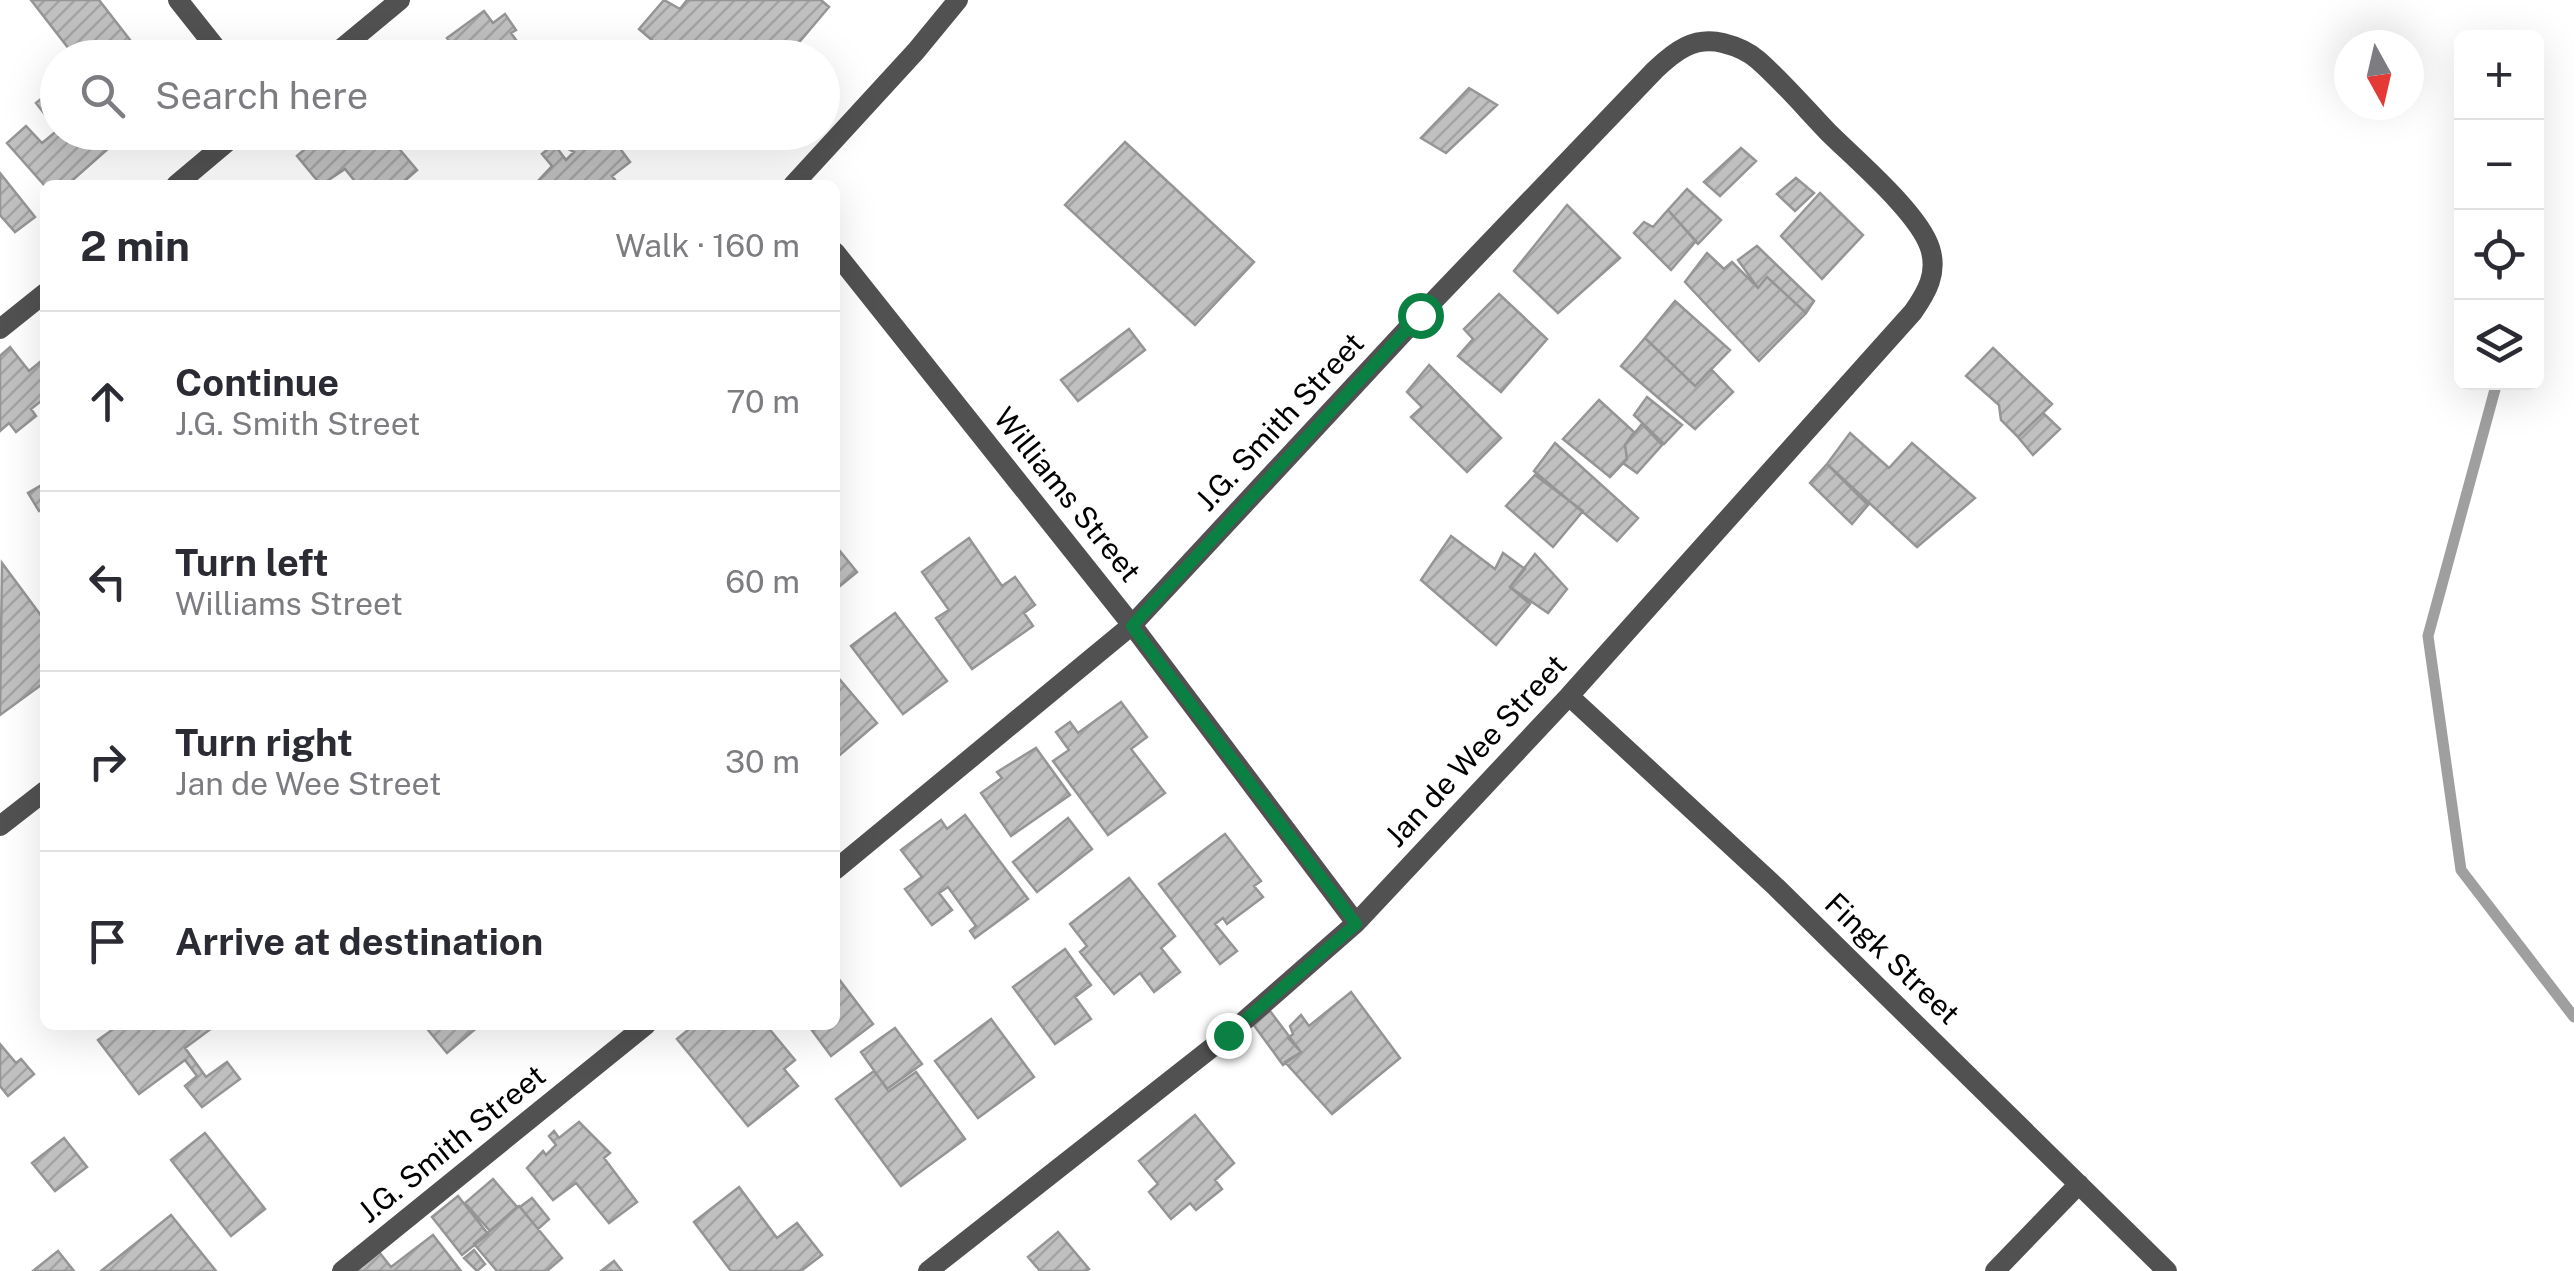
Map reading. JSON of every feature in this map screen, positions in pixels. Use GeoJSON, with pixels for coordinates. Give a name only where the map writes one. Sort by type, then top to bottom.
{"type":"FeatureCollection","features":[{"type":"Feature","properties":{"kind":"street"},"geometry":{"type":"LineString","coordinates":[[178,0],[210,40]]}},
{"type":"Feature","properties":{"kind":"street"},"geometry":{"type":"LineString","coordinates":[[352,40],[400,0]]}},
{"type":"Feature","properties":{"kind":"street"},"geometry":{"type":"LineString","coordinates":[[840,134],[958,0]]}},
{"type":"Feature","properties":{"kind":"street","name":"J.G. Smith Street"},"geometry":{"type":"LineString","coordinates":[[840,866],[1132,626],[1434,300],[1655,70],[1683,46],[1705,41],[1723,43],[1754,57],[1888,192]]}},
{"type":"Feature","properties":{"kind":"street"},"geometry":{"type":"LineString","coordinates":[[182,180],[218,150]]}},
{"type":"Feature","properties":{"kind":"street"},"geometry":{"type":"LineString","coordinates":[[798,180],[825,150]]}},
{"type":"Feature","properties":{"kind":"street","name":"Jan de Wee Street"},"geometry":{"type":"LineString","coordinates":[[928,1271],[1228,1035],[1356,924],[1569,696],[1920,302],[1933,270],[1930,247],[1923,232],[1888,192]]}},
{"type":"Feature","properties":{"kind":"street","name":"Williams Street"},"geometry":{"type":"LineString","coordinates":[[840,258],[1132,626],[1356,924]]}},
{"type":"Feature","properties":{"kind":"street"},"geometry":{"type":"LineString","coordinates":[[0,329],[40,297]]}},
{"type":"Feature","properties":{"kind":"street","name":"Fingk Street"},"geometry":{"type":"LineString","coordinates":[[1569,696],[1776,888],[2166,1271]]}},
{"type":"Feature","properties":{"kind":"street"},"geometry":{"type":"LineString","coordinates":[[0,826],[40,795]]}},
{"type":"Feature","properties":{"kind":"street","name":"J.G. Smith Street"},"geometry":{"type":"LineString","coordinates":[[342,1271],[640,1030]]}},
{"type":"Feature","properties":{"kind":"street"},"geometry":{"type":"LineString","coordinates":[[1995,1271],[2079,1184]]}},
{"type":"Feature","properties":{"kind":"building"},"geometry":{"type":"Polygon","coordinates":[[[31,0],[99,0],[130,40],[62,40],[31,0]]]}},
{"type":"Feature","properties":{"kind":"building"},"geometry":{"type":"Polygon","coordinates":[[[664,0],[680,9],[687,0],[821,0],[829,7],[801,40],[652,40],[639,29],[664,0]]]}},
{"type":"Feature","properties":{"kind":"building"},"geometry":{"type":"Polygon","coordinates":[[[484,11],[493,23],[505,14],[516,30],[511,33],[516,40],[447,38],[484,11]]]}},
{"type":"Feature","properties":{"kind":"building"},"geometry":{"type":"Polygon","coordinates":[[[1469,88],[1497,105],[1446,153],[1421,138],[1469,88]]]}},
{"type":"Feature","properties":{"kind":"building"},"geometry":{"type":"Polygon","coordinates":[[[26,126],[40,141],[40,150],[107,150],[73,180],[40,180],[7,143],[26,126]]]}},
{"type":"Feature","properties":{"kind":"building"},"geometry":{"type":"Polygon","coordinates":[[[1125,142],[1254,262],[1195,325],[1065,205],[1125,142]]]}},
{"type":"Feature","properties":{"kind":"building"},"geometry":{"type":"Polygon","coordinates":[[[1741,148],[1756,161],[1720,196],[1704,182],[1741,148]]]}},
{"type":"Feature","properties":{"kind":"building"},"geometry":{"type":"Polygon","coordinates":[[[304,150],[400,150],[417,170],[406,180],[354,180],[345,169],[328,180],[317,180],[297,156],[304,150]]]}},
{"type":"Feature","properties":{"kind":"building"},"geometry":{"type":"Polygon","coordinates":[[[547,150],[558,150],[566,160],[574,152],[570,150],[621,150],[630,162],[612,176],[615,180],[539,180],[552,166],[542,154],[547,150]]]}},
{"type":"Feature","properties":{"kind":"building"},"geometry":{"type":"Polygon","coordinates":[[[0,173],[35,217],[15,232],[0,215],[0,173]]]}},
{"type":"Feature","properties":{"kind":"building"},"geometry":{"type":"Polygon","coordinates":[[[1796,178],[1814,193],[1795,211],[1777,194],[1796,178]]]}},
{"type":"Feature","properties":{"kind":"building"},"geometry":{"type":"Polygon","coordinates":[[[1687,189],[1721,220],[1698,244],[1668,210],[1687,189]]]}},
{"type":"Feature","properties":{"kind":"building"},"geometry":{"type":"Polygon","coordinates":[[[1820,193],[1863,235],[1822,279],[1781,236],[1820,193]]]}},
{"type":"Feature","properties":{"kind":"building"},"geometry":{"type":"Polygon","coordinates":[[[1567,205],[1620,258],[1558,313],[1514,271],[1567,205]]]}},
{"type":"Feature","properties":{"kind":"building"},"geometry":{"type":"Polygon","coordinates":[[[1668,210],[1696,241],[1671,270],[1634,233],[1644,222],[1653,227],[1668,210]]]}},
{"type":"Feature","properties":{"kind":"building"},"geometry":{"type":"Polygon","coordinates":[[[1757,246],[1814,301],[1806,313],[1767,277],[1758,288],[1738,260],[1757,246]]]}},
{"type":"Feature","properties":{"kind":"building"},"geometry":{"type":"Polygon","coordinates":[[[1707,253],[1724,269],[1732,262],[1758,288],[1767,277],[1806,313],[1759,361],[1685,282],[1707,253]]]}},
{"type":"Feature","properties":{"kind":"building"},"geometry":{"type":"Polygon","coordinates":[[[1499,294],[1547,339],[1501,392],[1458,356],[1473,339],[1464,329],[1499,294]]]}},
{"type":"Feature","properties":{"kind":"building"},"geometry":{"type":"Polygon","coordinates":[[[1675,301],[1730,350],[1695,386],[1645,338],[1675,301]]]}},
{"type":"Feature","properties":{"kind":"building"},"geometry":{"type":"Polygon","coordinates":[[[1129,329],[1145,350],[1078,401],[1061,380],[1129,329]]]}},
{"type":"Feature","properties":{"kind":"building"},"geometry":{"type":"Polygon","coordinates":[[[1645,338],[1695,386],[1711,369],[1733,392],[1695,429],[1621,366],[1645,338]]]}},
{"type":"Feature","properties":{"kind":"building"},"geometry":{"type":"Polygon","coordinates":[[[10,347],[29,371],[40,362],[40,402],[31,409],[36,416],[16,432],[9,423],[0,431],[0,356],[10,347]]]}},
{"type":"Feature","properties":{"kind":"building"},"geometry":{"type":"Polygon","coordinates":[[[1993,348],[2052,404],[2018,437],[2001,420],[1999,405],[1966,376],[1993,348]]]}},
{"type":"Feature","properties":{"kind":"building"},"geometry":{"type":"Polygon","coordinates":[[[1429,365],[1501,438],[1467,472],[1411,417],[1422,407],[1407,392],[1429,365]]]}},
{"type":"Feature","properties":{"kind":"building"},"geometry":{"type":"Polygon","coordinates":[[[1647,397],[1682,425],[1664,444],[1634,415],[1647,397]]]}},
{"type":"Feature","properties":{"kind":"building"},"geometry":{"type":"Polygon","coordinates":[[[1599,400],[1634,432],[1625,445],[1627,459],[1610,477],[1563,439],[1599,400]]]}},
{"type":"Feature","properties":{"kind":"building"},"geometry":{"type":"Polygon","coordinates":[[[2043,413],[2060,429],[2033,455],[2018,437],[2043,413]]]}},
{"type":"Feature","properties":{"kind":"building"},"geometry":{"type":"Polygon","coordinates":[[[1642,424],[1662,445],[1637,473],[1623,463],[1627,459],[1625,445],[1642,424]]]}},
{"type":"Feature","properties":{"kind":"building"},"geometry":{"type":"Polygon","coordinates":[[[1850,433],[1889,468],[1912,443],[1975,498],[1917,547],[1827,464],[1850,433]]]}},
{"type":"Feature","properties":{"kind":"building"},"geometry":{"type":"Polygon","coordinates":[[[1555,443],[1638,518],[1617,541],[1534,471],[1555,443]]]}},
{"type":"Feature","properties":{"kind":"building"},"geometry":{"type":"Polygon","coordinates":[[[1827,464],[1868,505],[1852,524],[1810,483],[1827,464]]]}},
{"type":"Feature","properties":{"kind":"building"},"geometry":{"type":"Polygon","coordinates":[[[1535,475],[1583,511],[1553,547],[1506,506],[1535,475]]]}},
{"type":"Feature","properties":{"kind":"building"},"geometry":{"type":"Polygon","coordinates":[[[40,486],[39,511],[28,493],[40,486]]]}},
{"type":"Feature","properties":{"kind":"building"},"geometry":{"type":"Polygon","coordinates":[[[1451,536],[1495,569],[1503,553],[1525,569],[1510,587],[1530,604],[1496,645],[1421,580],[1451,536]]]}},
{"type":"Feature","properties":{"kind":"building"},"geometry":{"type":"Polygon","coordinates":[[[969,538],[1002,586],[1015,577],[1035,605],[1024,613],[1033,626],[972,669],[936,618],[949,610],[922,572],[969,538]]]}},
{"type":"Feature","properties":{"kind":"building"},"geometry":{"type":"Polygon","coordinates":[[[840,551],[857,572],[840,586],[840,551]]]}},
{"type":"Feature","properties":{"kind":"building"},"geometry":{"type":"Polygon","coordinates":[[[1535,554],[1567,589],[1548,613],[1510,587],[1535,554]]]}},
{"type":"Feature","properties":{"kind":"building"},"geometry":{"type":"Polygon","coordinates":[[[2,563],[40,614],[40,686],[0,715],[2,563]]]}},
{"type":"Feature","properties":{"kind":"building"},"geometry":{"type":"Polygon","coordinates":[[[895,613],[947,681],[903,714],[851,646],[895,613]]]}},
{"type":"Feature","properties":{"kind":"building"},"geometry":{"type":"Polygon","coordinates":[[[840,680],[877,723],[840,755],[840,680]]]}},
{"type":"Feature","properties":{"kind":"building"},"geometry":{"type":"Polygon","coordinates":[[[1121,702],[1147,737],[1131,749],[1165,793],[1108,835],[1053,761],[1069,750],[1056,732],[1070,722],[1078,733],[1121,702]]]}},
{"type":"Feature","properties":{"kind":"building"},"geometry":{"type":"Polygon","coordinates":[[[1036,748],[1070,795],[1011,836],[981,793],[1002,778],[997,772],[1036,748]]]}},
{"type":"Feature","properties":{"kind":"building"},"geometry":{"type":"Polygon","coordinates":[[[965,815],[1028,899],[975,938],[970,931],[976,926],[948,887],[939,893],[952,910],[932,925],[905,889],[922,877],[901,850],[941,820],[947,829],[965,815]]]}},
{"type":"Feature","properties":{"kind":"building"},"geometry":{"type":"Polygon","coordinates":[[[1068,818],[1092,849],[1037,892],[1013,862],[1068,818]]]}},
{"type":"Feature","properties":{"kind":"building"},"geometry":{"type":"Polygon","coordinates":[[[1225,834],[1261,881],[1254,886],[1263,897],[1227,924],[1223,918],[1215,924],[1237,951],[1220,964],[1159,884],[1225,834]]]}},
{"type":"Feature","properties":{"kind":"building"},"geometry":{"type":"Polygon","coordinates":[[[1129,878],[1175,936],[1161,948],[1180,972],[1154,992],[1140,973],[1114,994],[1080,952],[1087,946],[1070,924],[1129,878]]]}},
{"type":"Feature","properties":{"kind":"building"},"geometry":{"type":"Polygon","coordinates":[[[1065,949],[1091,985],[1075,997],[1091,1019],[1055,1044],[1013,987],[1065,949]]]}},
{"type":"Feature","properties":{"kind":"building"},"geometry":{"type":"Polygon","coordinates":[[[840,981],[873,1024],[831,1056],[812,1030],[840,1030],[840,981]]]}},
{"type":"Feature","properties":{"kind":"building"},"geometry":{"type":"Polygon","coordinates":[[[1351,992],[1400,1058],[1332,1114],[1285,1062],[1301,1052],[1288,1038],[1293,1034],[1290,1026],[1301,1015],[1309,1026],[1351,992]]]}},
{"type":"Feature","properties":{"kind":"building"},"geometry":{"type":"Polygon","coordinates":[[[1270,1011],[1301,1052],[1283,1065],[1253,1024],[1270,1011]]]}},
{"type":"Feature","properties":{"kind":"building"},"geometry":{"type":"Polygon","coordinates":[[[991,1019],[1034,1077],[978,1118],[935,1061],[991,1019]]]}},
{"type":"Feature","properties":{"kind":"building"},"geometry":{"type":"Polygon","coordinates":[[[895,1028],[922,1064],[887,1089],[861,1052],[895,1028]]]}},
{"type":"Feature","properties":{"kind":"building"},"geometry":{"type":"Polygon","coordinates":[[[112,1030],[209,1030],[185,1048],[206,1077],[227,1062],[240,1079],[202,1107],[185,1086],[197,1076],[185,1060],[139,1094],[98,1040],[112,1030]]]}},
{"type":"Feature","properties":{"kind":"building"},"geometry":{"type":"Polygon","coordinates":[[[428,1030],[474,1030],[447,1053],[428,1030]]]}},
{"type":"Feature","properties":{"kind":"building"},"geometry":{"type":"Polygon","coordinates":[[[688,1030],[770,1030],[795,1060],[784,1069],[798,1086],[748,1126],[677,1039],[688,1030]]]}},
{"type":"Feature","properties":{"kind":"building"},"geometry":{"type":"Polygon","coordinates":[[[0,1044],[16,1063],[21,1059],[34,1074],[8,1096],[0,1086],[0,1044]]]}},
{"type":"Feature","properties":{"kind":"building"},"geometry":{"type":"Polygon","coordinates":[[[874,1071],[889,1091],[916,1072],[965,1139],[901,1186],[836,1099],[874,1071]]]}},
{"type":"Feature","properties":{"kind":"building"},"geometry":{"type":"Polygon","coordinates":[[[1195,1115],[1234,1163],[1215,1180],[1222,1189],[1196,1210],[1190,1203],[1171,1219],[1149,1192],[1158,1184],[1139,1161],[1195,1115]]]}},
{"type":"Feature","properties":{"kind":"building"},"geometry":{"type":"Polygon","coordinates":[[[579,1122],[610,1153],[604,1158],[637,1202],[609,1223],[576,1183],[553,1200],[527,1168],[543,1151],[546,1155],[556,1145],[549,1136],[554,1131],[559,1138],[579,1122]]]}},
{"type":"Feature","properties":{"kind":"building"},"geometry":{"type":"Polygon","coordinates":[[[205,1133],[265,1209],[231,1236],[171,1160],[205,1133]]]}},
{"type":"Feature","properties":{"kind":"building"},"geometry":{"type":"Polygon","coordinates":[[[64,1138],[87,1167],[55,1191],[32,1163],[64,1138]]]}},
{"type":"Feature","properties":{"kind":"building"},"geometry":{"type":"Polygon","coordinates":[[[493,1179],[517,1207],[490,1231],[465,1203],[493,1179]]]}},
{"type":"Feature","properties":{"kind":"building"},"geometry":{"type":"Polygon","coordinates":[[[739,1187],[777,1238],[797,1223],[822,1255],[801,1271],[731,1271],[694,1222],[739,1187]]]}},
{"type":"Feature","properties":{"kind":"building"},"geometry":{"type":"Polygon","coordinates":[[[458,1196],[488,1234],[462,1255],[432,1217],[458,1196]]]}},
{"type":"Feature","properties":{"kind":"building"},"geometry":{"type":"Polygon","coordinates":[[[532,1198],[549,1219],[538,1229],[520,1207],[532,1198]]]}},
{"type":"Feature","properties":{"kind":"building"},"geometry":{"type":"Polygon","coordinates":[[[519,1206],[562,1258],[547,1271],[497,1271],[474,1244],[519,1206]]]}},
{"type":"Feature","properties":{"kind":"building"},"geometry":{"type":"Polygon","coordinates":[[[171,1215],[216,1271],[101,1271],[171,1215]]]}},
{"type":"Feature","properties":{"kind":"building"},"geometry":{"type":"Polygon","coordinates":[[[1058,1232],[1089,1269],[1040,1271],[1028,1257],[1058,1232]]]}},
{"type":"Feature","properties":{"kind":"building"},"geometry":{"type":"Polygon","coordinates":[[[433,1235],[461,1271],[354,1271],[379,1252],[391,1267],[433,1235]]]}},
{"type":"Feature","properties":{"kind":"building"},"geometry":{"type":"Polygon","coordinates":[[[474,1250],[485,1264],[477,1271],[464,1258],[474,1250]]]}},
{"type":"Feature","properties":{"kind":"building"},"geometry":{"type":"Polygon","coordinates":[[[58,1251],[74,1271],[33,1271],[58,1251]]]}},
{"type":"Feature","properties":{"kind":"building"},"geometry":{"type":"Polygon","coordinates":[[[614,1261],[622,1271],[601,1271],[614,1261]]]}},
{"type":"Feature","properties":{"kind":"waterway"},"geometry":{"type":"LineString","coordinates":[[2495,390],[2428,636],[2461,870],[2574,1017]]}},
{"type":"Feature","properties":{"kind":"route"},"geometry":{"type":"LineString","coordinates":[[1228,1035],[1356,924],[1132,626],[1420,315]]}}]}
